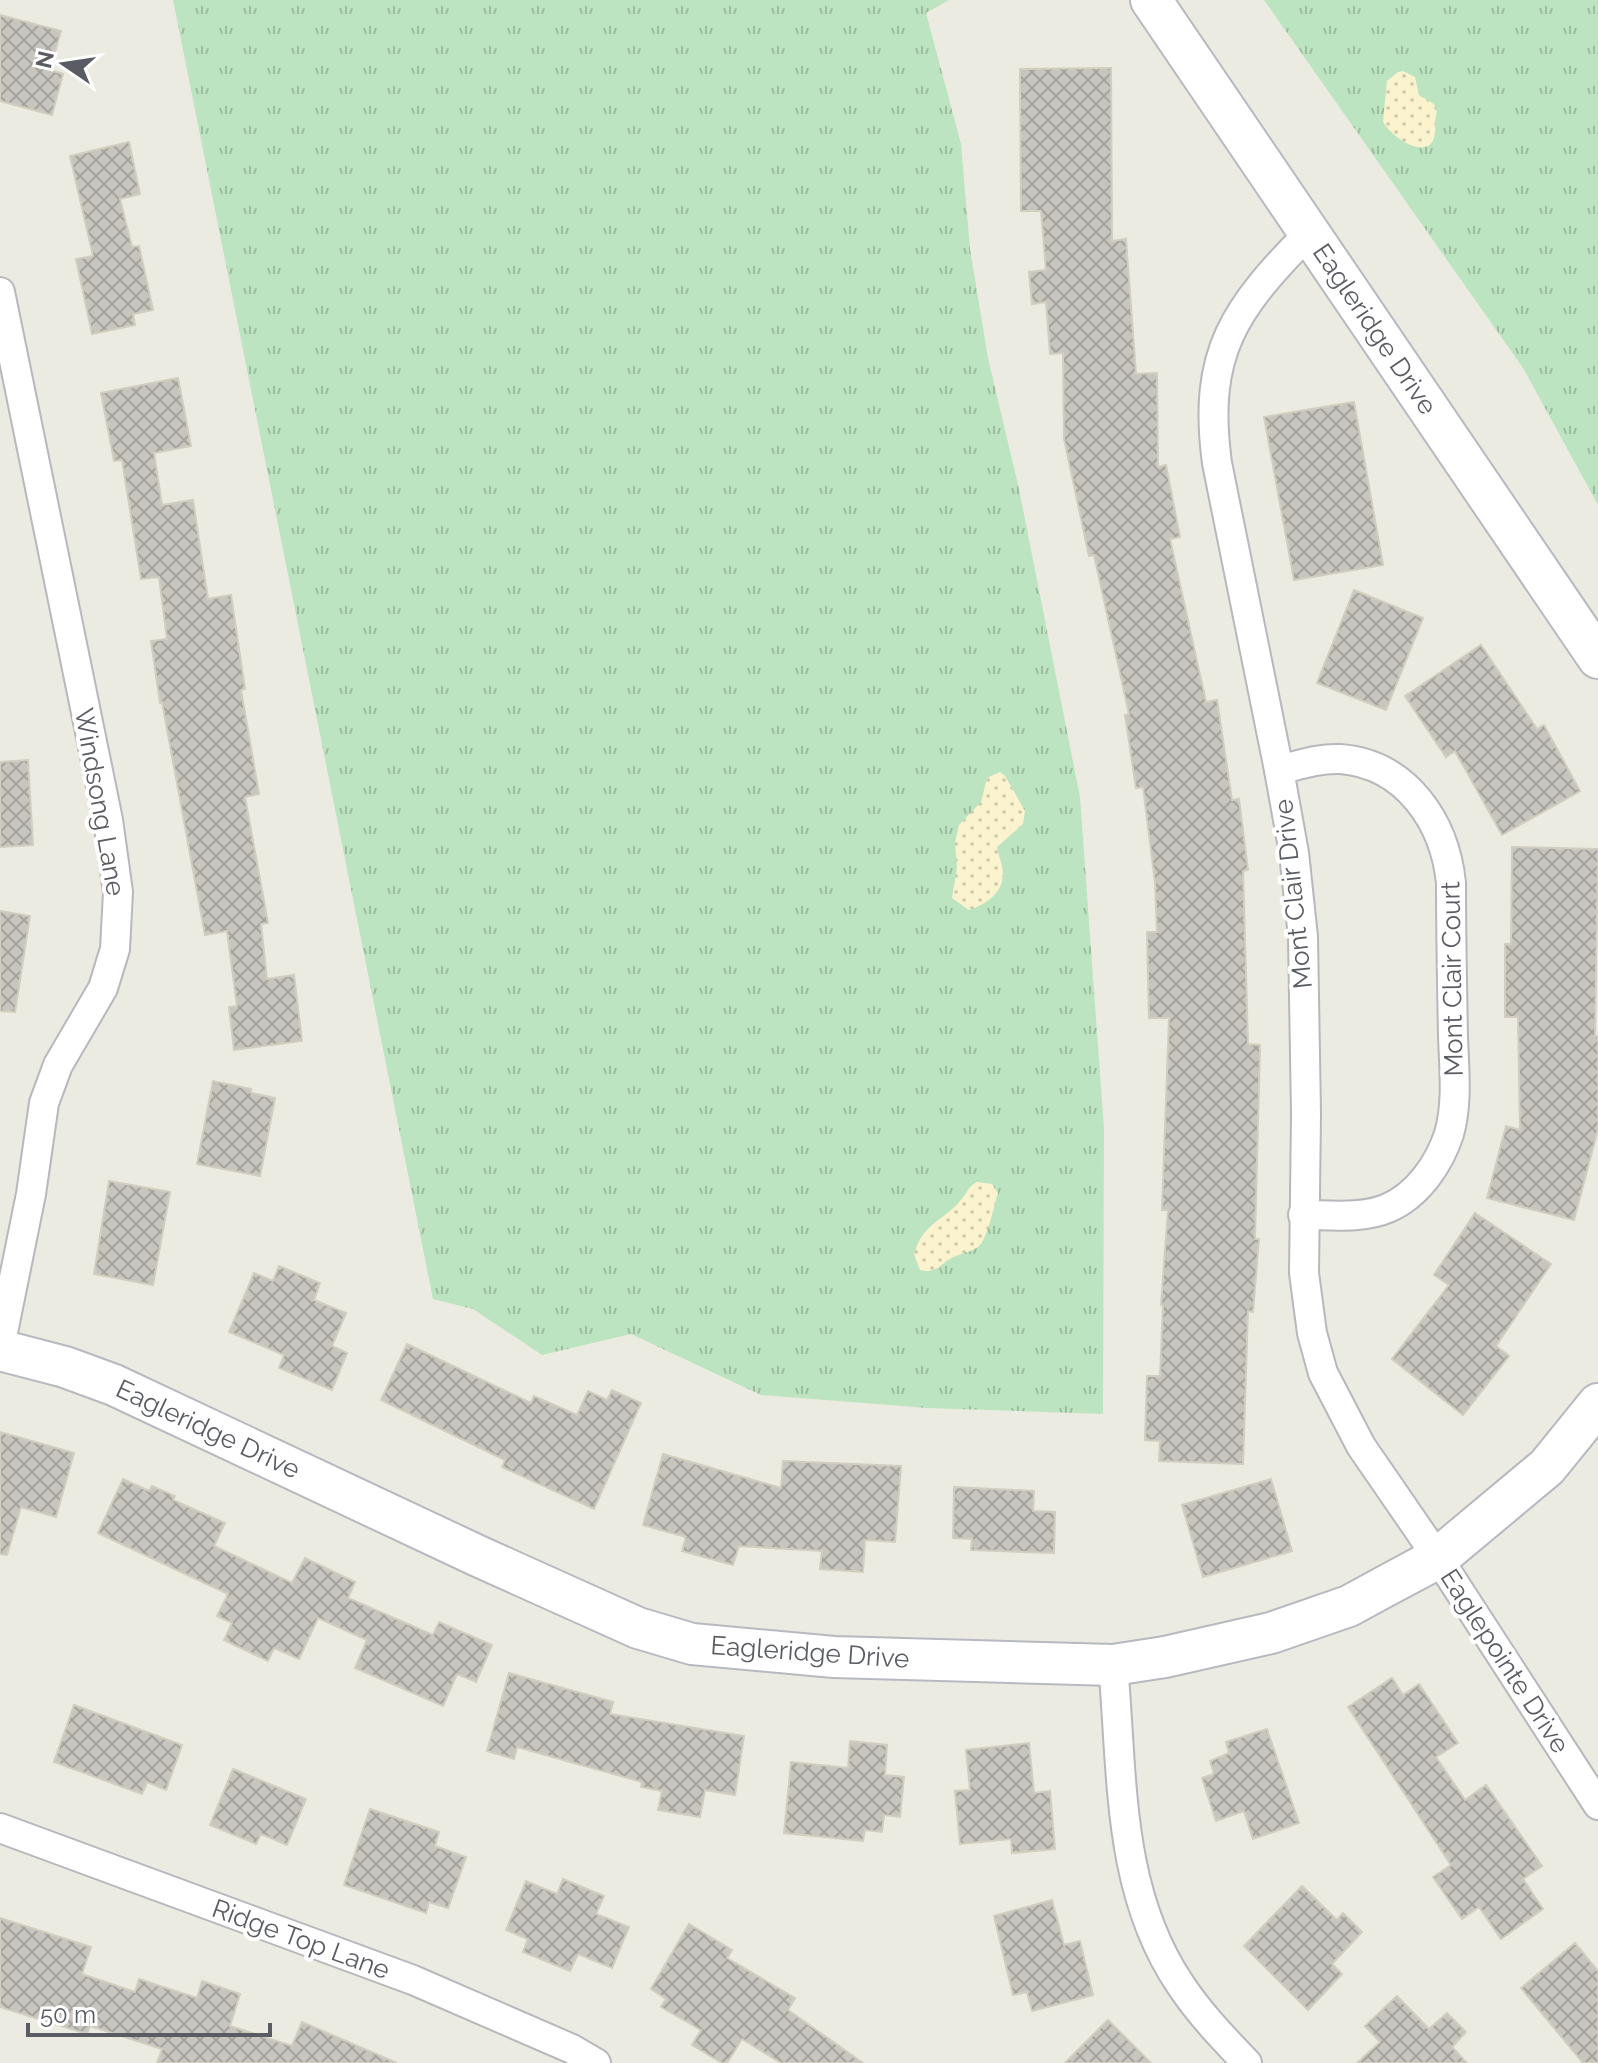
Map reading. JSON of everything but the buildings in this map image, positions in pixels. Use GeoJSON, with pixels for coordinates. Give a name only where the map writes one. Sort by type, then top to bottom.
{"type":"FeatureCollection","features":[{"type":"Feature","properties":{"kind":"main road","name":"Eagleridge Drive"},"geometry":{"type":"LineString","coordinates":[[1151,0],[1598,658]]}},
{"type":"Feature","properties":{"kind":"main road","name":"Eagleridge Drive"},"geometry":{"type":"LineString","coordinates":[[0,1348],[114,1385],[638,1628],[692,1644],[834,1657],[1113,1665],[1165,1657],[1271,1633],[1349,1606],[1438,1558],[1547,1467],[1598,1404]]}},
{"type":"Feature","properties":{"kind":"street","name":"Mont Clair Drive"},"geometry":{"type":"LineString","coordinates":[[1309,233],[1248,300],[1230,331],[1222,352],[1213,406],[1217,463],[1294,853],[1303,937],[1306,1100],[1303,1215],[1312,1333],[1323,1373],[1361,1446],[1438,1558]]}},
{"type":"Feature","properties":{"kind":"street","name":"Windsong Lane"},"geometry":{"type":"LineString","coordinates":[[0,292],[116,865],[118,919],[115,949],[103,988],[58,1065],[44,1103],[29,1209],[0,1348]]}},
{"type":"Feature","properties":{"kind":"street","name":"Mont Clair Court"},"geometry":{"type":"LineString","coordinates":[[1279,770],[1319,760],[1340,759],[1360,763],[1400,781],[1432,817],[1448,859],[1451,883],[1454,1096],[1451,1125],[1440,1156],[1432,1171],[1418,1186],[1390,1208],[1359,1214],[1303,1215]]}},
{"type":"Feature","properties":{"kind":"street","name":"Eaglepointe Drive"},"geometry":{"type":"LineString","coordinates":[[1438,1558],[1596,1797]]}},
{"type":"Feature","properties":{"kind":"street"},"geometry":{"type":"LineString","coordinates":[[1113,1665],[1125,1831],[1143,1909],[1158,1946],[1179,1983],[1247,2063]]}},
{"type":"Feature","properties":{"kind":"street","name":"Ridge Top Lane"},"geometry":{"type":"LineString","coordinates":[[0,1828],[413,1980],[572,2049],[596,2063]]}},
{"type":"Feature","properties":{"kind":"green space"},"geometry":{"type":"Polygon","coordinates":[[[173,0],[949,0],[926,13],[961,144],[970,249],[988,358],[1019,489],[1080,797],[1104,1129],[1103,1414],[927,1408],[761,1395],[631,1334],[542,1355],[473,1309],[433,1299],[173,0]]]}},
{"type":"Feature","properties":{"kind":"green space"},"geometry":{"type":"Polygon","coordinates":[[[1264,0],[1598,0],[1598,505],[1523,368],[1264,0]]]}},
{"type":"Feature","properties":{"kind":"sand"},"geometry":{"type":"Polygon","coordinates":[[[1403,71],[1415,77],[1419,95],[1436,108],[1434,137],[1430,145],[1423,147],[1406,143],[1383,122],[1387,81],[1403,71]]]}},
{"type":"Feature","properties":{"kind":"sand"},"geometry":{"type":"Polygon","coordinates":[[[1000,772],[1025,811],[1023,824],[997,847],[1003,875],[999,889],[989,900],[969,910],[952,898],[957,868],[955,842],[959,825],[981,802],[987,778],[1000,772]]]}},
{"type":"Feature","properties":{"kind":"sand"},"geometry":{"type":"Polygon","coordinates":[[[977,1182],[992,1184],[998,1193],[982,1242],[936,1269],[920,1270],[914,1254],[922,1236],[977,1182]]]}}]}
